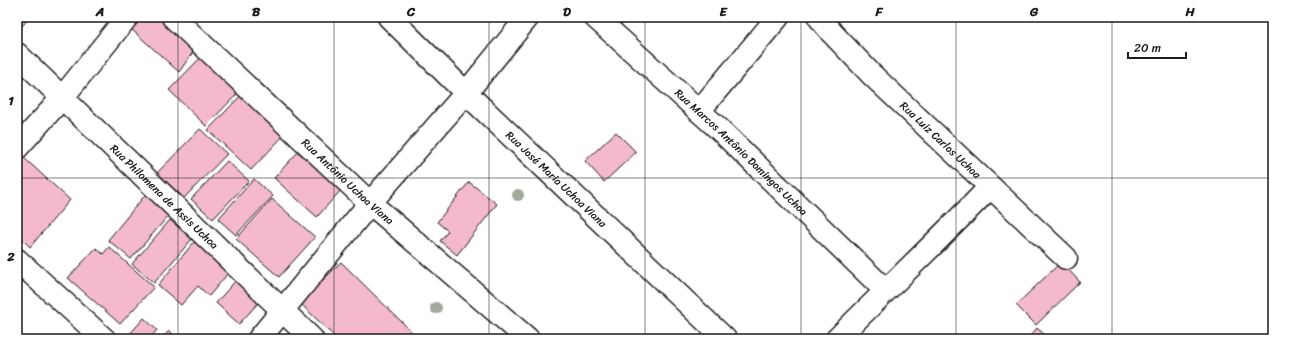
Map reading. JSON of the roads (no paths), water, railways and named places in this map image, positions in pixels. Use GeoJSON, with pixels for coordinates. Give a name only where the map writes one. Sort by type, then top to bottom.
{"type":"FeatureCollection","features":[{"type":"Feature","properties":{"kind":"street"},"geometry":{"type":"LineString","coordinates":[[17,148],[62,98],[127,17]]}},
{"type":"Feature","properties":{"kind":"street","name":"Rua Antônio Uchoa Viana"},"geometry":{"type":"LineString","coordinates":[[173,17],[370,203],[528,339]]}},
{"type":"Feature","properties":{"kind":"street","name":"Rua José Maria Uchoa Viana"},"geometry":{"type":"LineString","coordinates":[[389,17],[466,93],[725,339]]}},
{"type":"Feature","properties":{"kind":"street"},"geometry":{"type":"LineString","coordinates":[[259,339],[370,203],[466,93],[528,17]]}},
{"type":"Feature","properties":{"kind":"street","name":"Rua Marcos Antônio Domingos Uchoa"},"geometry":{"type":"LineString","coordinates":[[595,17],[699,111],[885,290]]}},
{"type":"Feature","properties":{"kind":"street"},"geometry":{"type":"LineString","coordinates":[[699,111],[778,17]]}},
{"type":"Feature","properties":{"kind":"street","name":"Rua Luiz Carlos Uchoa"},"geometry":{"type":"LineString","coordinates":[[819,17],[872,75],[1066,258]]}},
{"type":"Feature","properties":{"kind":"street","name":"Rua Philomena de Assis Uchoa"},"geometry":{"type":"LineString","coordinates":[[17,54],[312,339]]}},
{"type":"Feature","properties":{"kind":"street"},"geometry":{"type":"LineString","coordinates":[[837,339],[885,290],[942,237],[990,187]]}},
{"type":"Feature","properties":{"kind":"street"},"geometry":{"type":"LineString","coordinates":[[17,260],[104,339]]}}]}
